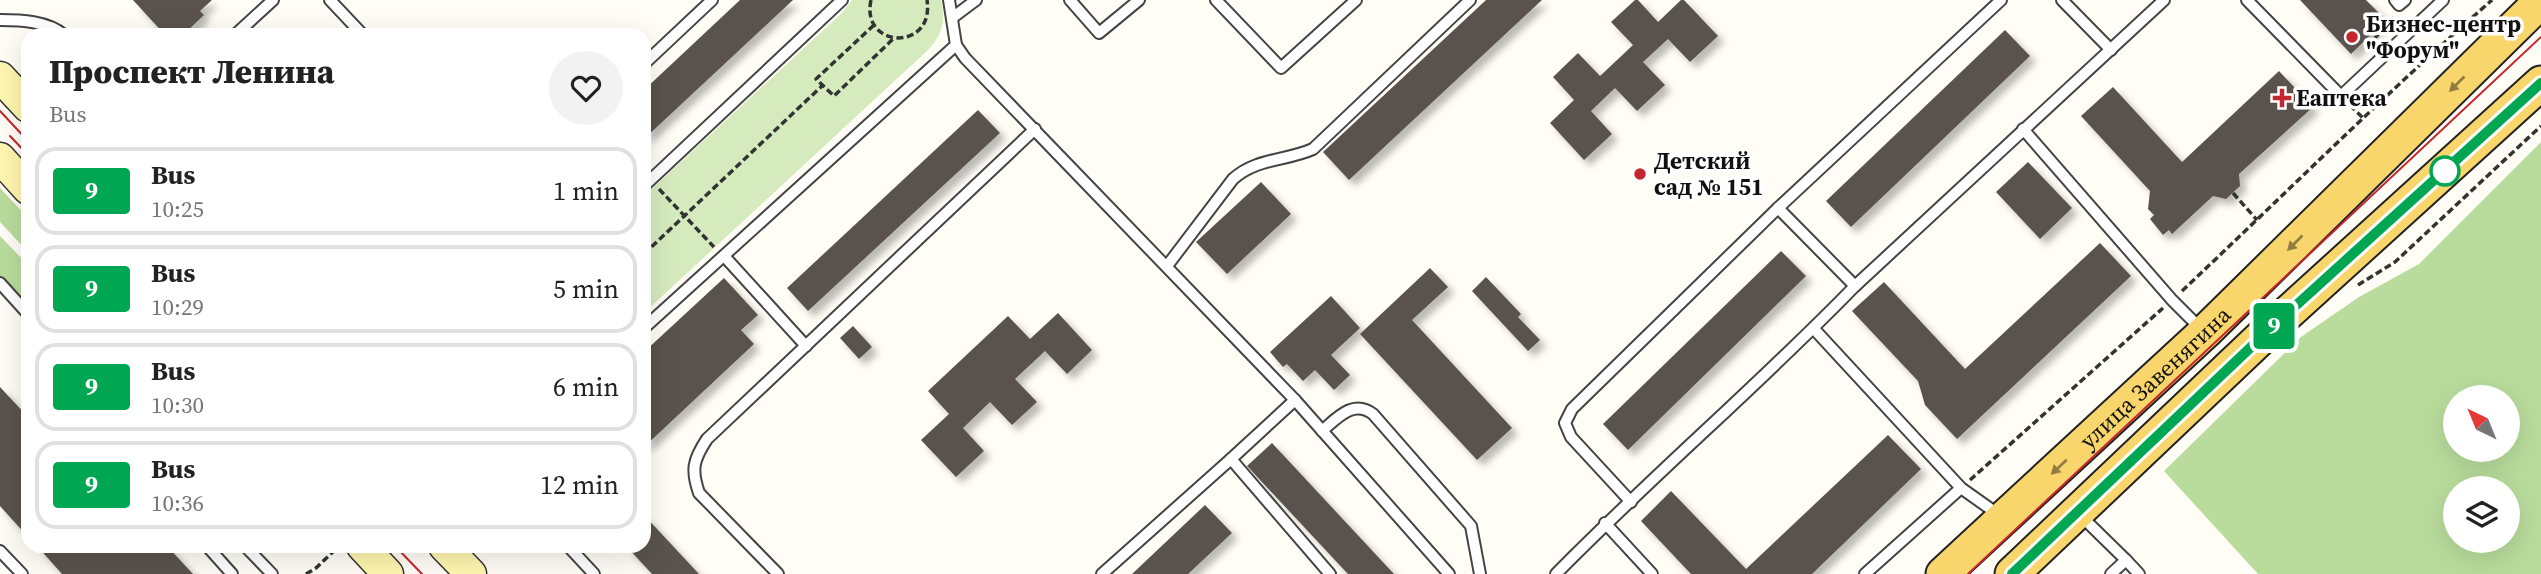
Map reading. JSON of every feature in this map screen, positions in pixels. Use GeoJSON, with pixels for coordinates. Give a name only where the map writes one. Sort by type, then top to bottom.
{"type":"FeatureCollection","features":[{"type":"Feature","properties":{"kind":"main road","name":"улица Завенягина"},"geometry":{"type":"LineString","coordinates":[[1943,574],[2204,332],[2538,3]]}},
{"type":"Feature","properties":{"kind":"main road"},"geometry":{"type":"LineString","coordinates":[[0,77],[21,100]]}},
{"type":"Feature","properties":{"kind":"main road","name":"улица Завенягина"},"geometry":{"type":"LineString","coordinates":[[2011,574],[2270,329],[2541,83]]}},
{"type":"Feature","properties":{"kind":"main road"},"geometry":{"type":"LineString","coordinates":[[0,158],[21,181]]}},
{"type":"Feature","properties":{"kind":"main road"},"geometry":{"type":"LineString","coordinates":[[358,553],[388,574]]}},
{"type":"Feature","properties":{"kind":"main road"},"geometry":{"type":"LineString","coordinates":[[451,553],[471,574]]}},
{"type":"Feature","properties":{"kind":"lane"},"geometry":{"type":"LineString","coordinates":[[243,28],[273,0]]}},
{"type":"Feature","properties":{"kind":"lane"},"geometry":{"type":"LineString","coordinates":[[330,0],[356,28]]}},
{"type":"Feature","properties":{"kind":"lane"},"geometry":{"type":"LineString","coordinates":[[651,57],[712,0]]}},
{"type":"Feature","properties":{"kind":"lane"},"geometry":{"type":"LineString","coordinates":[[651,175],[842,0]]}},
{"type":"Feature","properties":{"kind":"lane"},"geometry":{"type":"LineString","coordinates":[[949,0],[956,45],[965,58],[1295,400],[1449,574]]}},
{"type":"Feature","properties":{"kind":"lane"},"geometry":{"type":"LineString","coordinates":[[952,18],[976,0]]}},
{"type":"Feature","properties":{"kind":"lane"},"geometry":{"type":"LineString","coordinates":[[1070,0],[1099,33],[1139,0]]}},
{"type":"Feature","properties":{"kind":"lane"},"geometry":{"type":"LineString","coordinates":[[1216,0],[1281,68],[1356,0]]}},
{"type":"Feature","properties":{"kind":"lane"},"geometry":{"type":"LineString","coordinates":[[1167,267],[1233,179],[1243,170],[1255,164],[1313,149],[1469,0]]}},
{"type":"Feature","properties":{"kind":"lane"},"geometry":{"type":"LineString","coordinates":[[1631,502],[1570,437],[1566,430],[1567,415],[1778,208],[2001,0]]}},
{"type":"Feature","properties":{"kind":"lane"},"geometry":{"type":"LineString","coordinates":[[2062,0],[2111,50]]}},
{"type":"Feature","properties":{"kind":"lane"},"geometry":{"type":"LineString","coordinates":[[1556,574],[1605,523],[1631,502],[1855,286],[2164,0]]}},
{"type":"Feature","properties":{"kind":"lane"},"geometry":{"type":"LineString","coordinates":[[2247,0],[2341,96],[2442,0]]}},
{"type":"Feature","properties":{"kind":"lane"},"geometry":{"type":"LineString","coordinates":[[2395,0],[2399,5],[2405,0]]}},
{"type":"Feature","properties":{"kind":"lane"},"geometry":{"type":"LineString","coordinates":[[0,20],[29,21],[50,28]]}},
{"type":"Feature","properties":{"kind":"lane"},"geometry":{"type":"LineString","coordinates":[[651,322],[956,45]]}},
{"type":"Feature","properties":{"kind":"lane"},"geometry":{"type":"LineString","coordinates":[[778,574],[699,493],[694,479],[697,453],[707,439],[1035,129]]}},
{"type":"Feature","properties":{"kind":"lane"},"geometry":{"type":"LineString","coordinates":[[2024,129],[2172,300],[2204,332]]}},
{"type":"Feature","properties":{"kind":"lane"},"geometry":{"type":"LineString","coordinates":[[1778,208],[1855,286]]}},
{"type":"Feature","properties":{"kind":"lane"},"geometry":{"type":"LineString","coordinates":[[723,257],[806,346]]}},
{"type":"Feature","properties":{"kind":"lane"},"geometry":{"type":"LineString","coordinates":[[0,283],[21,306]]}},
{"type":"Feature","properties":{"kind":"lane"},"geometry":{"type":"LineString","coordinates":[[1814,328],[1961,488],[2004,519]]}},
{"type":"Feature","properties":{"kind":"lane"},"geometry":{"type":"LineString","coordinates":[[1102,574],[1295,400]]}},
{"type":"Feature","properties":{"kind":"lane"},"geometry":{"type":"LineString","coordinates":[[1322,431],[1352,408],[1359,407],[1373,414],[1471,526],[1480,574]]}},
{"type":"Feature","properties":{"kind":"lane"},"geometry":{"type":"LineString","coordinates":[[1231,459],[1330,574]]}},
{"type":"Feature","properties":{"kind":"lane"},"geometry":{"type":"LineString","coordinates":[[1865,574],[1961,488]]}},
{"type":"Feature","properties":{"kind":"lane"},"geometry":{"type":"LineString","coordinates":[[2077,512],[2139,574]]}},
{"type":"Feature","properties":{"kind":"lane"},"geometry":{"type":"LineString","coordinates":[[1605,523],[1652,574]]}},
{"type":"Feature","properties":{"kind":"lane"},"geometry":{"type":"LineString","coordinates":[[0,551],[22,574]]}},
{"type":"Feature","properties":{"kind":"lane"},"geometry":{"type":"LineString","coordinates":[[213,553],[233,574]]}},
{"type":"Feature","properties":{"kind":"lane"},"geometry":{"type":"LineString","coordinates":[[252,553],[272,574]]}},
{"type":"Feature","properties":{"kind":"lane"},"geometry":{"type":"LineString","coordinates":[[574,553],[594,574]]}},
{"type":"Feature","properties":{"kind":"lane"},"geometry":{"type":"LineString","coordinates":[[2111,574],[2126,560]]}},
{"type":"Feature","properties":{"kind":"path"},"geometry":{"type":"LineString","coordinates":[[871,0],[869,9],[874,25],[886,36],[894,38],[911,36],[923,25],[928,9],[927,0]]}},
{"type":"Feature","properties":{"kind":"path"},"geometry":{"type":"LineString","coordinates":[[1961,488],[2172,300],[2409,73],[2492,0]]}},
{"type":"Feature","properties":{"kind":"path"},"geometry":{"type":"LineString","coordinates":[[2381,32],[2389,24]]}},
{"type":"Feature","properties":{"kind":"path"},"geometry":{"type":"LineString","coordinates":[[874,25],[816,79],[834,96],[894,38]]}},
{"type":"Feature","properties":{"kind":"path"},"geometry":{"type":"LineString","coordinates":[[651,248],[823,85]]}},
{"type":"Feature","properties":{"kind":"path"},"geometry":{"type":"LineString","coordinates":[[2349,104],[2363,118]]}},
{"type":"Feature","properties":{"kind":"path"},"geometry":{"type":"LineString","coordinates":[[2423,234],[2541,126]]}},
{"type":"Feature","properties":{"kind":"path"},"geometry":{"type":"LineString","coordinates":[[651,185],[723,257]]}},
{"type":"Feature","properties":{"kind":"path"},"geometry":{"type":"LineString","coordinates":[[2233,193],[2257,220]]}},
{"type":"Feature","properties":{"kind":"path"},"geometry":{"type":"LineString","coordinates":[[306,574],[340,553]]}},
{"type":"Feature","properties":{"kind":"green space"},"geometry":{"type":"Polygon","coordinates":[[[852,0],[941,0],[943,20],[938,37],[929,49],[651,307],[651,190],[842,13],[852,0]]]}},
{"type":"Feature","properties":{"kind":"green space"},"geometry":{"type":"Polygon","coordinates":[[[2541,142],[2541,574],[2258,574],[2164,471],[2301,337],[2359,297],[2419,264],[2541,142]]]}},
{"type":"Feature","properties":{"kind":"green space"},"geometry":{"type":"Polygon","coordinates":[[[0,188],[21,210],[21,244],[0,222],[0,188]]]}},
{"type":"Feature","properties":{"kind":"green space"},"geometry":{"type":"Polygon","coordinates":[[[0,236],[21,258],[21,299],[0,276],[0,236]]]}},
{"type":"Feature","properties":{"kind":"building"},"geometry":{"type":"Polygon","coordinates":[[[133,0],[212,0],[200,11],[204,15],[190,28],[159,28],[133,0]]]}},
{"type":"Feature","properties":{"kind":"building"},"geometry":{"type":"Polygon","coordinates":[[[740,0],[793,0],[651,132],[651,83],[740,0]]]}},
{"type":"Feature","properties":{"kind":"building"},"geometry":{"type":"Polygon","coordinates":[[[1486,0],[1542,0],[1349,180],[1323,152],[1486,0]]]}},
{"type":"Feature","properties":{"kind":"building"},"geometry":{"type":"Polygon","coordinates":[[[1635,0],[1658,22],[1684,0],[1718,36],[1690,62],[1668,39],[1643,62],[1665,85],[1637,111],[1615,88],[1591,111],[1612,134],[1584,160],[1550,123],[1574,100],[1553,77],[1578,53],[1600,76],[1633,45],[1611,22],[1635,0]]]}},
{"type":"Feature","properties":{"kind":"building","name":"Бизнес-центр \"Форум\""},"geometry":{"type":"Polygon","coordinates":[[[2300,0],[2366,0],[2386,20],[2351,54],[2300,0]]]}},
{"type":"Feature","properties":{"kind":"building"},"geometry":{"type":"Polygon","coordinates":[[[2005,30],[2030,56],[1851,227],[1826,201],[2005,30]]]}},
{"type":"Feature","properties":{"kind":"building"},"geometry":{"type":"Polygon","coordinates":[[[2279,71],[2313,107],[2239,174],[2240,186],[2226,199],[2213,196],[2172,234],[2169,230],[2163,235],[2150,219],[2154,215],[2148,209],[2150,191],[2081,116],[2113,87],[2182,162],[2279,71]]]}},
{"type":"Feature","properties":{"kind":"building"},"geometry":{"type":"Polygon","coordinates":[[[978,110],[1000,133],[808,311],[787,288],[978,110]]]}},
{"type":"Feature","properties":{"kind":"building"},"geometry":{"type":"Polygon","coordinates":[[[2028,162],[2072,208],[2040,239],[1996,192],[2028,162]]]}},
{"type":"Feature","properties":{"kind":"building"},"geometry":{"type":"Polygon","coordinates":[[[1261,182],[1291,214],[1227,274],[1196,242],[1261,182]]]}},
{"type":"Feature","properties":{"kind":"building"},"geometry":{"type":"Polygon","coordinates":[[[2100,243],[2131,276],[1957,439],[1925,405],[1918,381],[1852,311],[1884,282],[1965,369],[2100,243]]]}},
{"type":"Feature","properties":{"kind":"building"},"geometry":{"type":"Polygon","coordinates":[[[1781,251],[1806,276],[1628,450],[1603,424],[1781,251]]]}},
{"type":"Feature","properties":{"kind":"building"},"geometry":{"type":"Polygon","coordinates":[[[1430,268],[1448,287],[1412,320],[1512,428],[1477,460],[1360,334],[1430,268]]]}},
{"type":"Feature","properties":{"kind":"building"},"geometry":{"type":"Polygon","coordinates":[[[1486,277],[1521,314],[1518,317],[1540,340],[1528,351],[1472,291],[1486,277]]]}},
{"type":"Feature","properties":{"kind":"building"},"geometry":{"type":"Polygon","coordinates":[[[724,278],[758,315],[741,330],[754,344],[651,440],[651,346],[724,278]]]}},
{"type":"Feature","properties":{"kind":"building"},"geometry":{"type":"Polygon","coordinates":[[[1331,296],[1360,328],[1331,355],[1350,375],[1334,390],[1315,370],[1303,381],[1287,364],[1283,367],[1270,352],[1331,296]]]}},
{"type":"Feature","properties":{"kind":"building"},"geometry":{"type":"Polygon","coordinates":[[[1058,313],[1092,350],[1067,374],[1045,351],[1015,379],[1037,402],[1012,425],[990,402],[963,428],[984,451],[956,477],[921,440],[949,414],[928,391],[1008,316],[1030,339],[1058,313]]]}},
{"type":"Feature","properties":{"kind":"building"},"geometry":{"type":"Polygon","coordinates":[[[853,326],[872,347],[859,359],[840,338],[853,326]]]}},
{"type":"Feature","properties":{"kind":"building"},"geometry":{"type":"Polygon","coordinates":[[[0,387],[21,410],[21,529],[0,506],[0,387]]]}},
{"type":"Feature","properties":{"kind":"building"},"geometry":{"type":"Polygon","coordinates":[[[1888,435],[1921,469],[1812,574],[1691,574],[1641,521],[1671,491],[1746,569],[1888,435]]]}},
{"type":"Feature","properties":{"kind":"building"},"geometry":{"type":"Polygon","coordinates":[[[1272,443],[1394,574],[1348,574],[1247,466],[1272,443]]]}},
{"type":"Feature","properties":{"kind":"building"},"geometry":{"type":"Polygon","coordinates":[[[1205,505],[1232,533],[1188,574],[1132,574],[1205,505]]]}},
{"type":"Feature","properties":{"kind":"building"},"geometry":{"type":"Polygon","coordinates":[[[651,523],[699,574],[652,574],[632,553],[651,553],[651,523]]]}},
{"type":"Feature","properties":{"kind":"building"},"geometry":{"type":"Polygon","coordinates":[[[43,553],[174,553],[193,574],[62,574],[43,553]]]}},
{"type":"Feature","properties":{"kind":"tram line"},"geometry":{"type":"LineString","coordinates":[[1968,574],[2541,37]]}},
{"type":"Feature","properties":{"kind":"tram line"},"geometry":{"type":"LineString","coordinates":[[0,111],[21,134]]}},
{"type":"Feature","properties":{"kind":"tram line"},"geometry":{"type":"LineString","coordinates":[[10,136],[21,148]]}},
{"type":"Feature","properties":{"kind":"tram line"},"geometry":{"type":"LineString","coordinates":[[402,553],[422,574]]}},
{"type":"Feature","properties":{"kind":"bus line","name":"9"},"geometry":{"type":"LineString","coordinates":[[2012,574],[2270,329],[2541,83]]}},
{"type":"Feature","properties":{"kind":"place","name":"Бизнес-центр \"Форум\""},"geometry":{"type":"Point","coordinates":[2352,37]}},
{"type":"Feature","properties":{"kind":"place","name":"Еаптека"},"geometry":{"type":"Point","coordinates":[2282,98]}},
{"type":"Feature","properties":{"kind":"place","name":"Детский сад № 151"},"geometry":{"type":"Point","coordinates":[1640,174]}}]}
